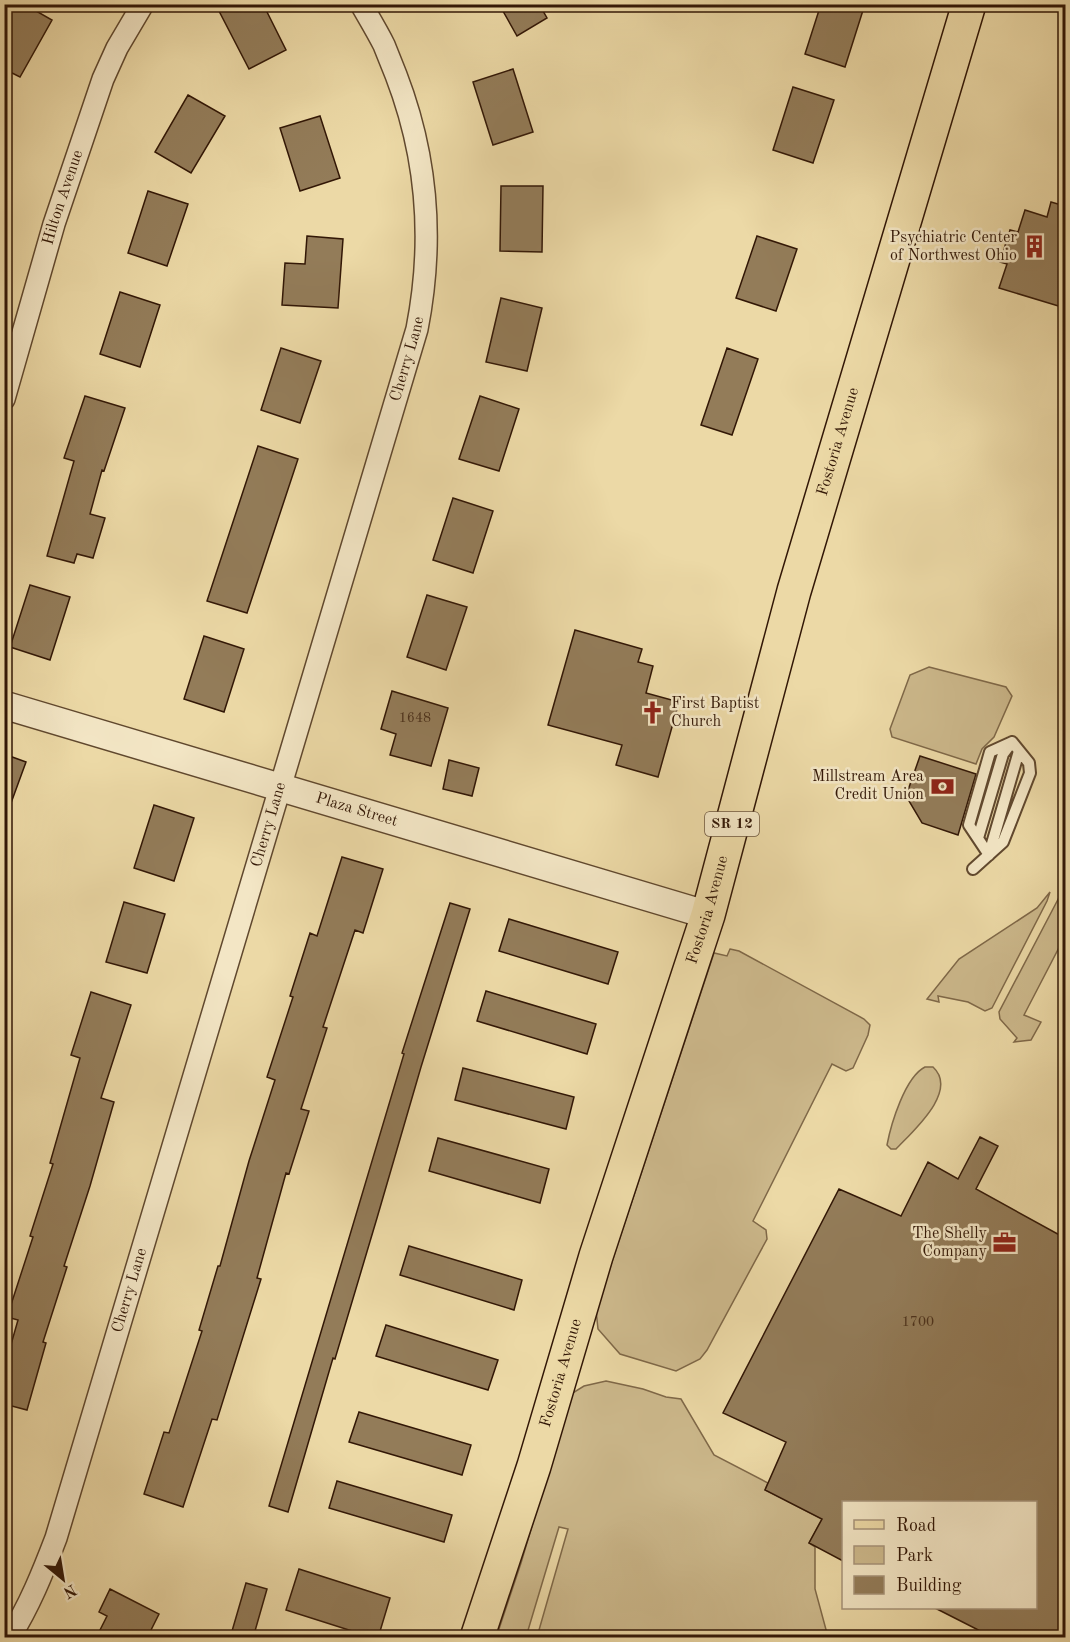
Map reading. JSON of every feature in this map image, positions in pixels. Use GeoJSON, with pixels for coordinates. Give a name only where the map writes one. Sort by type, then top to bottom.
{"type":"FeatureCollection","features":[{"type":"Feature","properties":{"kind":"main road","name":"Fostoria Avenue"},"geometry":{"type":"LineString","coordinates":[[477,1638],[534,1466],[596,1256],[708,915],[794,591],[969,4]]}},
{"type":"Feature","properties":{"kind":"street","name":"Hilton Avenue"},"geometry":{"type":"LineString","coordinates":[[4,399],[54,224],[103,79],[117,48],[143,4]]}},
{"type":"Feature","properties":{"kind":"street","name":"Cherry Lane"},"geometry":{"type":"LineString","coordinates":[[9,1638],[30,1600],[56,1538],[417,329],[426,262],[427,228],[421,160],[403,94],[384,46],[361,4]]}},
{"type":"Feature","properties":{"kind":"street","name":"Plaza Street"},"geometry":{"type":"LineString","coordinates":[[4,705],[708,915]]}},
{"type":"Feature","properties":{"kind":"lane"},"geometry":{"type":"LineString","coordinates":[[989,855],[978,838],[1003,754],[1015,746]]}},
{"type":"Feature","properties":{"kind":"lane"},"geometry":{"type":"LineString","coordinates":[[974,869],[1003,842],[1030,773],[1029,763],[1015,746]]}},
{"type":"Feature","properties":{"kind":"lane"},"geometry":{"type":"LineString","coordinates":[[989,855],[1015,746]]}},
{"type":"Feature","properties":{"kind":"green space"},"geometry":{"type":"Polygon","coordinates":[[[929,667],[1006,687],[1012,696],[994,737],[982,749],[976,764],[892,737],[890,729],[910,675],[929,667]]]}},
{"type":"Feature","properties":{"kind":"green space"},"geometry":{"type":"Polygon","coordinates":[[[1065,886],[1065,936],[1024,1015],[1041,1022],[1031,1040],[1014,1042],[1017,1038],[1000,1019],[999,1012],[1065,886]]]}},
{"type":"Feature","properties":{"kind":"green space"},"geometry":{"type":"Polygon","coordinates":[[[1050,892],[992,1008],[985,1011],[968,1002],[938,996],[939,1002],[927,999],[959,959],[1037,908],[1050,892]]]}},
{"type":"Feature","properties":{"kind":"green space"},"geometry":{"type":"Polygon","coordinates":[[[730,949],[739,951],[864,1019],[870,1025],[868,1035],[853,1068],[846,1071],[832,1064],[753,1221],[766,1230],[767,1239],[707,1350],[700,1359],[676,1371],[620,1354],[598,1329],[596,1310],[714,953],[727,956],[730,949]]]}},
{"type":"Feature","properties":{"kind":"green space"},"geometry":{"type":"Polygon","coordinates":[[[925,1067],[933,1067],[940,1077],[941,1087],[937,1099],[913,1132],[896,1149],[891,1149],[887,1145],[900,1102],[911,1080],[925,1067]]]}},
{"type":"Feature","properties":{"kind":"green space"},"geometry":{"type":"Polygon","coordinates":[[[606,1381],[681,1399],[714,1455],[768,1483],[765,1490],[822,1519],[809,1543],[815,1547],[815,1589],[828,1637],[537,1637],[568,1529],[559,1527],[526,1637],[496,1638],[521,1563],[571,1394],[584,1386],[606,1381]]]}},
{"type":"Feature","properties":{"kind":"building"},"geometry":{"type":"Polygon","coordinates":[[[12,4],[24,4],[52,20],[20,77],[4,69],[4,19],[12,4]]]}},
{"type":"Feature","properties":{"kind":"building"},"geometry":{"type":"Polygon","coordinates":[[[231,4],[263,4],[286,50],[249,69],[219,11],[231,4]]]}},
{"type":"Feature","properties":{"kind":"building"},"geometry":{"type":"Polygon","coordinates":[[[499,4],[539,4],[547,18],[517,36],[499,4]]]}},
{"type":"Feature","properties":{"kind":"building"},"geometry":{"type":"Polygon","coordinates":[[[821,4],[865,4],[845,67],[805,54],[821,4]]]}},
{"type":"Feature","properties":{"kind":"building"},"geometry":{"type":"Polygon","coordinates":[[[513,69],[533,132],[493,145],[473,82],[513,69]]]}},
{"type":"Feature","properties":{"kind":"building"},"geometry":{"type":"Polygon","coordinates":[[[793,87],[834,100],[813,163],[773,150],[793,87]]]}},
{"type":"Feature","properties":{"kind":"building"},"geometry":{"type":"Polygon","coordinates":[[[188,95],[225,116],[191,173],[155,152],[188,95]]]}},
{"type":"Feature","properties":{"kind":"building"},"geometry":{"type":"Polygon","coordinates":[[[320,116],[340,178],[300,191],[280,128],[320,116]]]}},
{"type":"Feature","properties":{"kind":"building"},"geometry":{"type":"Polygon","coordinates":[[[501,186],[543,186],[542,252],[500,251],[501,186]]]}},
{"type":"Feature","properties":{"kind":"building"},"geometry":{"type":"Polygon","coordinates":[[[148,191],[188,204],[167,266],[128,253],[148,191]]]}},
{"type":"Feature","properties":{"kind":"building","name":"Psychiatric Center of Northwest Ohio"},"geometry":{"type":"Polygon","coordinates":[[[1051,202],[1065,206],[1065,308],[999,288],[1007,264],[1000,262],[1010,230],[1018,232],[1025,210],[1047,217],[1051,202]]]}},
{"type":"Feature","properties":{"kind":"building"},"geometry":{"type":"Polygon","coordinates":[[[307,236],[343,239],[338,308],[282,305],[285,263],[305,264],[307,236]]]}},
{"type":"Feature","properties":{"kind":"building"},"geometry":{"type":"Polygon","coordinates":[[[757,236],[797,249],[776,311],[736,298],[757,236]]]}},
{"type":"Feature","properties":{"kind":"building"},"geometry":{"type":"Polygon","coordinates":[[[120,292],[160,305],[140,367],[100,354],[120,292]]]}},
{"type":"Feature","properties":{"kind":"building"},"geometry":{"type":"Polygon","coordinates":[[[501,298],[542,308],[527,371],[486,362],[501,298]]]}},
{"type":"Feature","properties":{"kind":"building"},"geometry":{"type":"Polygon","coordinates":[[[281,348],[321,361],[300,423],[261,410],[281,348]]]}},
{"type":"Feature","properties":{"kind":"building"},"geometry":{"type":"Polygon","coordinates":[[[727,348],[758,359],[732,435],[701,425],[727,348]]]}},
{"type":"Feature","properties":{"kind":"building"},"geometry":{"type":"Polygon","coordinates":[[[85,396],[125,408],[104,471],[102,470],[90,514],[105,518],[93,558],[77,554],[74,563],[47,556],[74,461],[64,458],[85,396]]]}},
{"type":"Feature","properties":{"kind":"building"},"geometry":{"type":"Polygon","coordinates":[[[480,396],[519,409],[499,471],[459,459],[480,396]]]}},
{"type":"Feature","properties":{"kind":"building"},"geometry":{"type":"Polygon","coordinates":[[[258,446],[298,459],[247,613],[207,601],[258,446]]]}},
{"type":"Feature","properties":{"kind":"building"},"geometry":{"type":"Polygon","coordinates":[[[453,498],[493,511],[473,573],[433,560],[453,498]]]}},
{"type":"Feature","properties":{"kind":"building"},"geometry":{"type":"Polygon","coordinates":[[[30,585],[70,597],[50,660],[10,647],[30,585]]]}},
{"type":"Feature","properties":{"kind":"building"},"geometry":{"type":"Polygon","coordinates":[[[427,595],[467,607],[446,670],[407,657],[427,595]]]}},
{"type":"Feature","properties":{"kind":"building","name":"First Baptist Church"},"geometry":{"type":"Polygon","coordinates":[[[575,630],[642,649],[638,662],[653,666],[646,693],[679,702],[658,777],[616,765],[622,745],[548,725],[575,630]]]}},
{"type":"Feature","properties":{"kind":"building"},"geometry":{"type":"Polygon","coordinates":[[[204,636],[244,649],[224,712],[184,699],[204,636]]]}},
{"type":"Feature","properties":{"kind":"building"},"geometry":{"type":"Polygon","coordinates":[[[392,691],[448,708],[431,766],[390,755],[396,734],[381,729],[392,691]]]}},
{"type":"Feature","properties":{"kind":"building"},"geometry":{"type":"Polygon","coordinates":[[[4,754],[26,762],[7,814],[4,814],[4,754]]]}},
{"type":"Feature","properties":{"kind":"building","name":"Millstream Area Credit Union"},"geometry":{"type":"Polygon","coordinates":[[[920,756],[976,774],[958,835],[922,823],[906,796],[920,756]]]}},
{"type":"Feature","properties":{"kind":"building"},"geometry":{"type":"Polygon","coordinates":[[[449,760],[479,768],[472,796],[443,789],[449,760]]]}},
{"type":"Feature","properties":{"kind":"building"},"geometry":{"type":"Polygon","coordinates":[[[154,805],[194,818],[174,881],[134,868],[154,805]]]}},
{"type":"Feature","properties":{"kind":"building"},"geometry":{"type":"Polygon","coordinates":[[[342,857],[383,869],[363,933],[355,930],[323,1027],[327,1028],[301,1109],[309,1111],[289,1174],[286,1173],[257,1278],[261,1279],[217,1420],[212,1419],[183,1507],[144,1494],[164,1432],[169,1433],[202,1331],[199,1330],[275,1080],[267,1077],[293,997],[290,996],[310,933],[317,936],[342,857]]]}},
{"type":"Feature","properties":{"kind":"building"},"geometry":{"type":"Polygon","coordinates":[[[124,902],[165,914],[147,973],[106,962],[124,902]]]}},
{"type":"Feature","properties":{"kind":"building"},"geometry":{"type":"Polygon","coordinates":[[[450,903],[470,909],[288,1512],[269,1506],[404,1054],[402,1053],[450,903]]]}},
{"type":"Feature","properties":{"kind":"building"},"geometry":{"type":"Polygon","coordinates":[[[509,919],[618,952],[608,984],[499,951],[509,919]]]}},
{"type":"Feature","properties":{"kind":"building"},"geometry":{"type":"Polygon","coordinates":[[[486,991],[596,1024],[587,1054],[477,1021],[486,991]]]}},
{"type":"Feature","properties":{"kind":"building"},"geometry":{"type":"Polygon","coordinates":[[[91,992],[131,1005],[101,1098],[114,1102],[64,1266],[67,1267],[43,1342],[46,1343],[27,1410],[4,1404],[4,1369],[18,1320],[7,1317],[33,1237],[30,1236],[53,1164],[50,1163],[80,1058],[71,1055],[91,992]]]}},
{"type":"Feature","properties":{"kind":"building"},"geometry":{"type":"Polygon","coordinates":[[[463,1068],[574,1097],[566,1129],[455,1100],[463,1068]]]}},
{"type":"Feature","properties":{"kind":"building"},"geometry":{"type":"Polygon","coordinates":[[[980,1137],[998,1146],[976,1189],[1065,1238],[1065,1638],[994,1638],[937,1609],[1037,1609],[1037,1501],[842,1501],[842,1560],[809,1543],[822,1519],[765,1490],[786,1442],[723,1413],[839,1189],[901,1216],[928,1162],[958,1179],[980,1137]]]}},
{"type":"Feature","properties":{"kind":"building"},"geometry":{"type":"Polygon","coordinates":[[[438,1138],[549,1169],[540,1203],[429,1171],[438,1138]]]}},
{"type":"Feature","properties":{"kind":"building"},"geometry":{"type":"Polygon","coordinates":[[[409,1246],[522,1280],[514,1310],[400,1275],[409,1246]]]}},
{"type":"Feature","properties":{"kind":"building"},"geometry":{"type":"Polygon","coordinates":[[[386,1325],[498,1360],[488,1390],[376,1356],[386,1325]]]}},
{"type":"Feature","properties":{"kind":"building"},"geometry":{"type":"Polygon","coordinates":[[[359,1412],[471,1445],[462,1475],[349,1442],[359,1412]]]}},
{"type":"Feature","properties":{"kind":"building"},"geometry":{"type":"Polygon","coordinates":[[[337,1481],[452,1515],[444,1542],[329,1508],[337,1481]]]}},
{"type":"Feature","properties":{"kind":"building"},"geometry":{"type":"Polygon","coordinates":[[[299,1569],[390,1598],[378,1638],[286,1610],[299,1569]]]}},
{"type":"Feature","properties":{"kind":"building"},"geometry":{"type":"Polygon","coordinates":[[[246,1583],[267,1589],[253,1638],[230,1638],[246,1583]]]}},
{"type":"Feature","properties":{"kind":"building"},"geometry":{"type":"Polygon","coordinates":[[[110,1589],[159,1614],[147,1638],[96,1638],[107,1616],[99,1612],[110,1589]]]}},
{"type":"Feature","properties":{"kind":"place","name":"Psychiatric Center of Northwest Ohio"},"geometry":{"type":"Point","coordinates":[1035,247]}},
{"type":"Feature","properties":{"kind":"place","name":"First Baptist Church"},"geometry":{"type":"Point","coordinates":[653,713]}},
{"type":"Feature","properties":{"kind":"place","name":"Millstream Area Credit Union"},"geometry":{"type":"Point","coordinates":[942,786]}},
{"type":"Feature","properties":{"kind":"place","name":"The Shelly Company"},"geometry":{"type":"Point","coordinates":[1005,1243]}}]}
